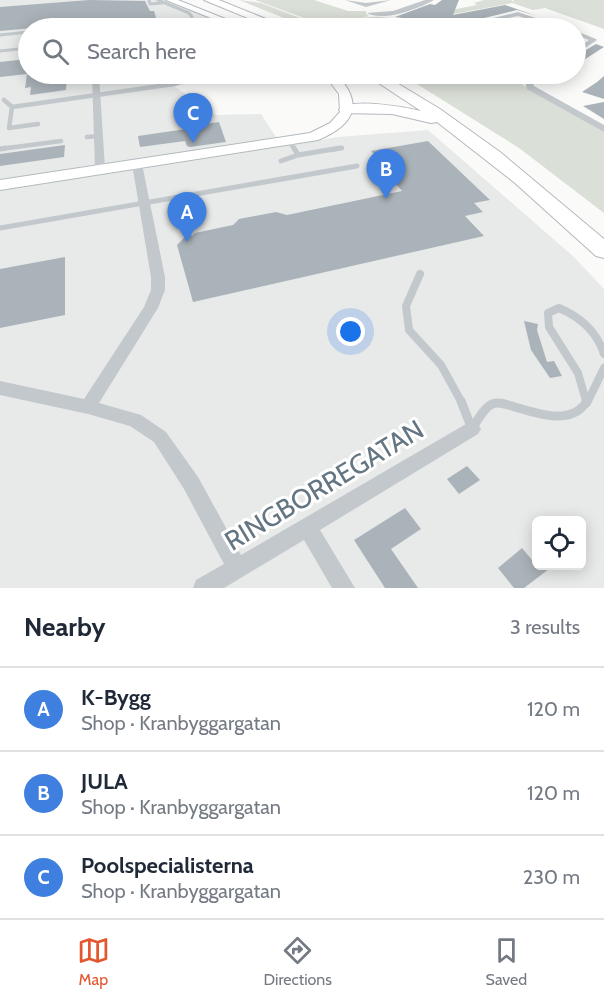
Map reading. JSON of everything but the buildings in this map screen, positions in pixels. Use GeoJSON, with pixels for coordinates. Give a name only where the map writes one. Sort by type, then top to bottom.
{"type":"FeatureCollection","features":[{"type":"Feature","properties":{"kind":"highway"},"geometry":{"type":"LineString","coordinates":[[209,0],[256,18]]}},
{"type":"Feature","properties":{"kind":"highway"},"geometry":{"type":"LineString","coordinates":[[222,0],[268,18]]}},
{"type":"Feature","properties":{"kind":"highway"},"geometry":{"type":"LineString","coordinates":[[388,84],[446,120],[511,170],[604,251]]}},
{"type":"Feature","properties":{"kind":"highway"},"geometry":{"type":"LineString","coordinates":[[402,84],[468,125],[520,164],[604,235]]}},
{"type":"Feature","properties":{"kind":"highway"},"geometry":{"type":"LineString","coordinates":[[347,110],[392,109],[427,116],[447,127],[499,165],[511,170]]}},
{"type":"Feature","properties":{"kind":"street"},"geometry":{"type":"LineString","coordinates":[[348,0],[368,5],[388,0]]}},
{"type":"Feature","properties":{"kind":"street"},"geometry":{"type":"LineString","coordinates":[[415,0],[423,2]]}},
{"type":"Feature","properties":{"kind":"street"},"geometry":{"type":"LineString","coordinates":[[392,12],[431,0]]}},
{"type":"Feature","properties":{"kind":"street"},"geometry":{"type":"LineString","coordinates":[[167,1],[190,14],[216,17]]}},
{"type":"Feature","properties":{"kind":"street"},"geometry":{"type":"LineString","coordinates":[[190,14],[216,17]]}},
{"type":"Feature","properties":{"kind":"street"},"geometry":{"type":"LineString","coordinates":[[187,18],[190,14]]}},
{"type":"Feature","properties":{"kind":"street"},"geometry":{"type":"LineString","coordinates":[[500,18],[518,14],[531,18]]}},
{"type":"Feature","properties":{"kind":"street"},"geometry":{"type":"LineString","coordinates":[[586,37],[594,40],[586,45]]}},
{"type":"Feature","properties":{"kind":"street"},"geometry":{"type":"LineString","coordinates":[[96,84],[100,170]]}},
{"type":"Feature","properties":{"kind":"street"},"geometry":{"type":"LineString","coordinates":[[0,184],[267,142],[313,137],[336,127],[342,121],[347,110],[339,84]]}},
{"type":"Feature","properties":{"kind":"street"},"geometry":{"type":"LineString","coordinates":[[529,84],[604,129]]}},
{"type":"Feature","properties":{"kind":"street"},"geometry":{"type":"LineString","coordinates":[[88,407],[151,308],[158,290],[158,277],[137,164]]}},
{"type":"Feature","properties":{"kind":"street"},"geometry":{"type":"LineString","coordinates":[[0,388],[88,407],[135,420],[160,437],[191,483],[237,568]]}},
{"type":"Feature","properties":{"kind":"street","name":"RINGBORREGATAN"},"geometry":{"type":"LineString","coordinates":[[204,588],[472,429]]}},
{"type":"Feature","properties":{"kind":"street"},"geometry":{"type":"LineString","coordinates":[[308,528],[344,588]]}},
{"type":"Feature","properties":{"kind":"lane"},"geometry":{"type":"LineString","coordinates":[[158,0],[167,1]]}},
{"type":"Feature","properties":{"kind":"lane"},"geometry":{"type":"LineString","coordinates":[[150,3],[167,1]]}},
{"type":"Feature","properties":{"kind":"lane"},"geometry":{"type":"LineString","coordinates":[[190,14],[196,18]]}},
{"type":"Feature","properties":{"kind":"lane"},"geometry":{"type":"LineString","coordinates":[[0,35],[18,33]]}},
{"type":"Feature","properties":{"kind":"lane"},"geometry":{"type":"LineString","coordinates":[[0,51],[18,49]]}},
{"type":"Feature","properties":{"kind":"lane"},"geometry":{"type":"LineString","coordinates":[[3,100],[12,107],[174,84]]}},
{"type":"Feature","properties":{"kind":"lane"},"geometry":{"type":"LineString","coordinates":[[12,107],[9,128],[38,124]]}},
{"type":"Feature","properties":{"kind":"lane"},"geometry":{"type":"LineString","coordinates":[[87,137],[99,136]]}},
{"type":"Feature","properties":{"kind":"lane"},"geometry":{"type":"LineString","coordinates":[[0,149],[61,141]]}},
{"type":"Feature","properties":{"kind":"lane"},"geometry":{"type":"LineString","coordinates":[[289,141],[298,155]]}},
{"type":"Feature","properties":{"kind":"lane"},"geometry":{"type":"LineString","coordinates":[[281,161],[298,155],[342,147]]}},
{"type":"Feature","properties":{"kind":"lane"},"geometry":{"type":"LineString","coordinates":[[0,228],[357,166]]}},
{"type":"Feature","properties":{"kind":"lane"},"geometry":{"type":"LineString","coordinates":[[420,274],[406,306],[409,330],[441,365],[459,395],[472,429]]}},
{"type":"Feature","properties":{"kind":"lane"},"geometry":{"type":"LineString","coordinates":[[586,402],[578,373],[549,327],[548,312],[559,308],[573,313],[601,343],[604,354]]}},
{"type":"Feature","properties":{"kind":"lane"},"geometry":{"type":"LineString","coordinates":[[472,429],[489,405],[497,402],[545,415],[573,415],[581,411],[604,368]]}},
{"type":"Feature","properties":{"kind":"shaded area"},"geometry":{"type":"Polygon","coordinates":[[[0,0],[166,0],[212,18],[18,18],[18,84],[185,84],[174,86],[216,115],[261,114],[282,146],[338,137],[428,130],[574,257],[604,289],[604,588],[0,588],[0,0]]]}},
{"type":"Feature","properties":{"kind":"shaded area"},"geometry":{"type":"Polygon","coordinates":[[[239,0],[261,3],[300,18],[284,18],[239,0]]]}},
{"type":"Feature","properties":{"kind":"shaded area"},"geometry":{"type":"Polygon","coordinates":[[[255,0],[314,0],[348,11],[366,11],[369,16],[360,18],[304,18],[255,0]]]}},
{"type":"Feature","properties":{"kind":"shaded area"},"geometry":{"type":"Polygon","coordinates":[[[484,0],[511,0],[516,3],[513,0],[604,0],[604,29],[586,23],[586,18],[573,18],[545,8],[533,10],[512,3],[432,18],[411,18],[477,5],[474,3],[484,0]]]}},
{"type":"Feature","properties":{"kind":"shaded area"},"geometry":{"type":"Polygon","coordinates":[[[417,84],[521,84],[604,132],[604,213],[519,148],[417,84]]]}},
{"type":"Feature","properties":{"kind":"place","name":"Poolspecialisterna"},"geometry":{"type":"Point","coordinates":[193,143]}},
{"type":"Feature","properties":{"kind":"place","name":"JULA"},"geometry":{"type":"Point","coordinates":[386,199]}},
{"type":"Feature","properties":{"kind":"place","name":"K-Bygg"},"geometry":{"type":"Point","coordinates":[187,242]}}]}
